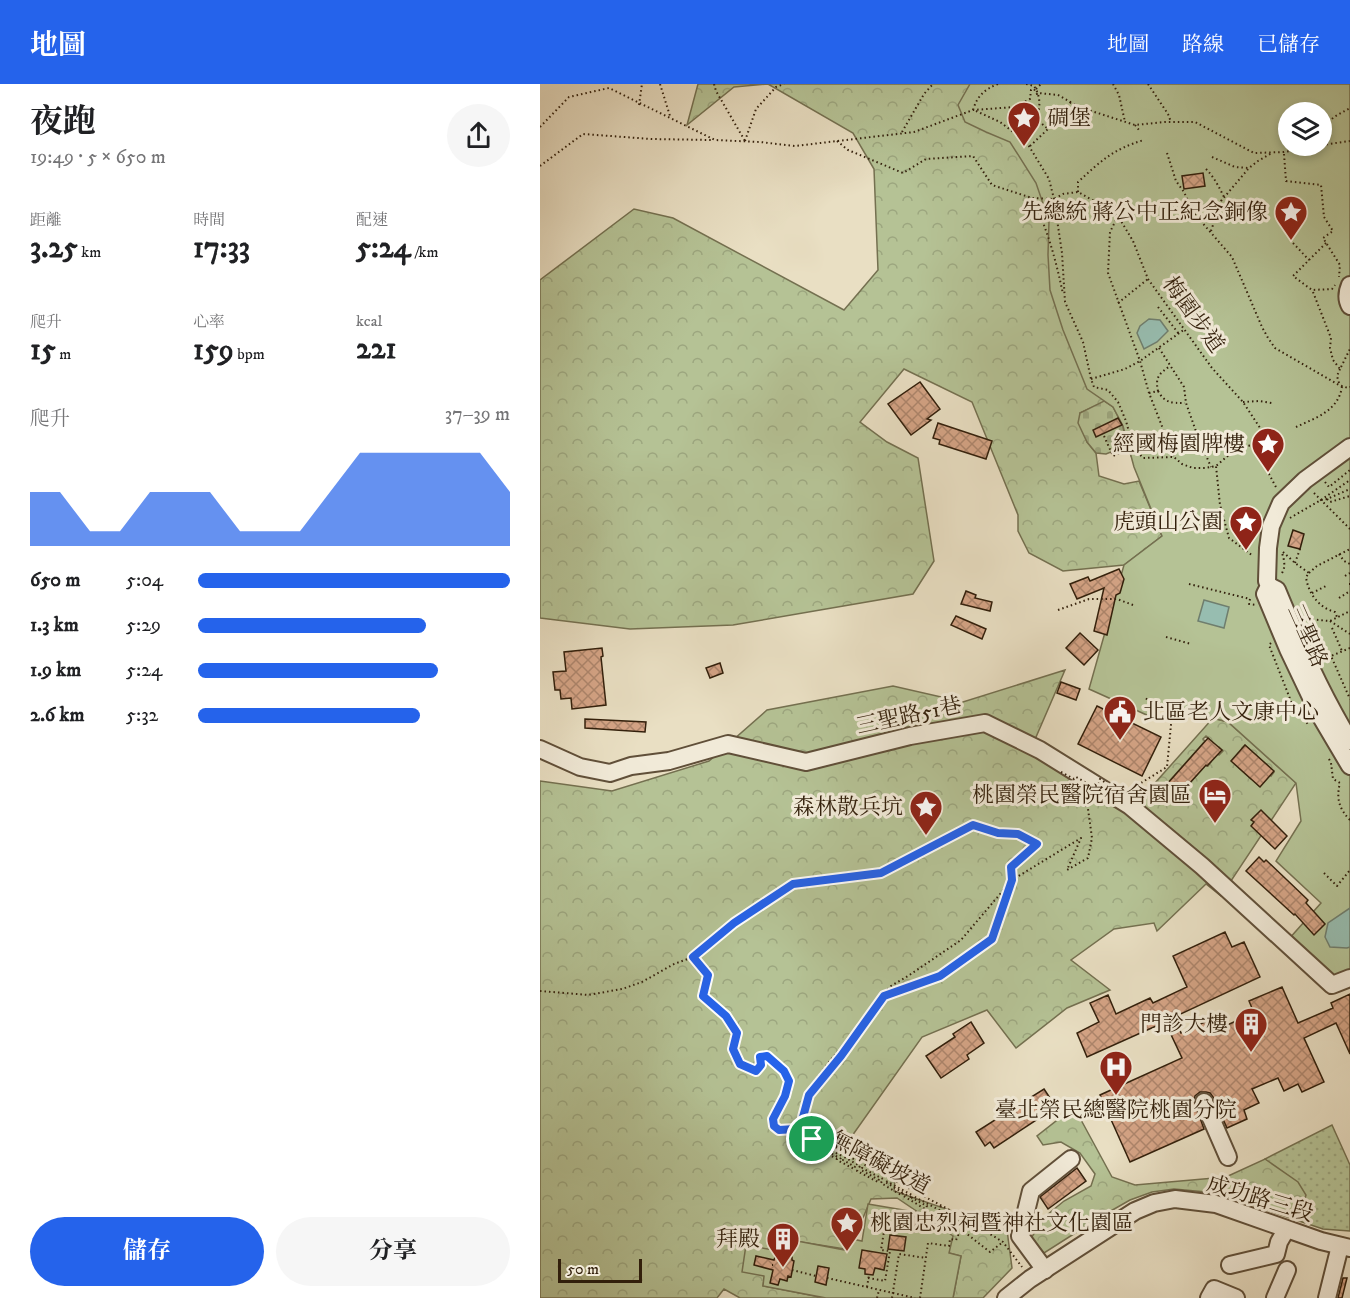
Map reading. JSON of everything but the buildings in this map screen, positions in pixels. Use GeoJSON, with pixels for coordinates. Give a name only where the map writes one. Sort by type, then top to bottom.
{"type":"FeatureCollection","features":[{"type":"Feature","properties":{"kind":"street"},"geometry":{"type":"LineString","coordinates":[[1345,282],[1350,306]]}},
{"type":"Feature","properties":{"kind":"street","name":"三聖路"},"geometry":{"type":"LineString","coordinates":[[1350,447],[1305,480],[1281,503],[1271,526],[1269,586],[1264,594],[1318,712],[1350,766]]}},
{"type":"Feature","properties":{"kind":"street","name":"三聖路"},"geometry":{"type":"LineString","coordinates":[[1269,586],[1277,590],[1324,696],[1350,741]]}},
{"type":"Feature","properties":{"kind":"street","name":"三聖路51巷"},"geometry":{"type":"LineString","coordinates":[[540,749],[580,767],[610,773],[631,766],[669,761],[728,744],[806,762],[910,736],[986,723],[1040,750],[1130,806],[1202,866],[1332,985],[1350,978]]}},
{"type":"Feature","properties":{"kind":"street"},"geometry":{"type":"LineString","coordinates":[[1204,1102],[1228,1157]]}},
{"type":"Feature","properties":{"kind":"street"},"geometry":{"type":"LineString","coordinates":[[1045,1270],[1020,1236],[1028,1202],[1031,1191],[1071,1160]]}},
{"type":"Feature","properties":{"kind":"street","name":"成功路三段"},"geometry":{"type":"LineString","coordinates":[[1006,1298],[1030,1279],[1135,1211],[1154,1203],[1175,1199],[1216,1204],[1286,1230],[1345,1247]]}},
{"type":"Feature","properties":{"kind":"street"},"geometry":{"type":"LineString","coordinates":[[1230,1265],[1276,1254],[1286,1230]]}},
{"type":"Feature","properties":{"kind":"street"},"geometry":{"type":"LineString","coordinates":[[1326,1298],[1345,1247]]}},
{"type":"Feature","properties":{"kind":"street"},"geometry":{"type":"LineString","coordinates":[[1275,1298],[1287,1270]]}},
{"type":"Feature","properties":{"kind":"street"},"geometry":{"type":"LineString","coordinates":[[1209,1298],[1214,1289],[1236,1298]]}},
{"type":"Feature","properties":{"kind":"path"},"geometry":{"type":"LineString","coordinates":[[639,104],[642,84]]}},
{"type":"Feature","properties":{"kind":"path"},"geometry":{"type":"LineString","coordinates":[[660,84],[670,118]]}},
{"type":"Feature","properties":{"kind":"path"},"geometry":{"type":"LineString","coordinates":[[714,84],[745,141]]}},
{"type":"Feature","properties":{"kind":"path"},"geometry":{"type":"LineString","coordinates":[[745,141],[756,109],[776,87],[784,84]]}},
{"type":"Feature","properties":{"kind":"path"},"geometry":{"type":"LineString","coordinates":[[901,133],[924,94],[933,84]]}},
{"type":"Feature","properties":{"kind":"path"},"geometry":{"type":"LineString","coordinates":[[973,110],[975,102],[985,89],[998,84]]}},
{"type":"Feature","properties":{"kind":"path"},"geometry":{"type":"LineString","coordinates":[[973,110],[1000,122],[1016,134],[1021,133],[1037,118],[1040,109],[1036,89],[1026,84]]}},
{"type":"Feature","properties":{"kind":"path"},"geometry":{"type":"LineString","coordinates":[[1036,89],[1040,84]]}},
{"type":"Feature","properties":{"kind":"path"},"geometry":{"type":"LineString","coordinates":[[1113,84],[1119,95],[1125,122]]}},
{"type":"Feature","properties":{"kind":"path"},"geometry":{"type":"LineString","coordinates":[[1148,84],[1171,122]]}},
{"type":"Feature","properties":{"kind":"path"},"geometry":{"type":"LineString","coordinates":[[540,127],[569,97],[610,86],[639,104],[715,140]]}},
{"type":"Feature","properties":{"kind":"path"},"geometry":{"type":"LineString","coordinates":[[540,166],[583,134],[651,139],[745,141],[795,146],[914,132],[973,110],[1015,108],[1030,99],[1031,90],[1034,89],[1038,94],[1058,95],[1079,107],[1135,125],[1195,122],[1254,153],[1278,153]]}},
{"type":"Feature","properties":{"kind":"path"},"geometry":{"type":"LineString","coordinates":[[1029,147],[1071,102]]}},
{"type":"Feature","properties":{"kind":"path"},"geometry":{"type":"LineString","coordinates":[[1015,108],[1021,133],[1049,179],[1062,253],[1065,302]]}},
{"type":"Feature","properties":{"kind":"path"},"geometry":{"type":"LineString","coordinates":[[1332,119],[1350,108]]}},
{"type":"Feature","properties":{"kind":"path"},"geometry":{"type":"LineString","coordinates":[[1032,115],[1048,129]]}},
{"type":"Feature","properties":{"kind":"path"},"geometry":{"type":"LineString","coordinates":[[1135,125],[1139,130]]}},
{"type":"Feature","properties":{"kind":"path"},"geometry":{"type":"LineString","coordinates":[[1078,192],[1078,182],[1108,155],[1144,140]]}},
{"type":"Feature","properties":{"kind":"path"},"geometry":{"type":"LineString","coordinates":[[837,141],[848,150],[903,172],[926,159],[973,156],[992,185],[1032,198],[1054,199],[1064,194],[1078,192],[1096,202],[1093,207],[1097,209],[1100,204],[1113,211],[1118,216],[1110,232],[1108,273],[1140,361],[1149,393],[1174,457],[1182,464],[1193,468],[1211,467],[1230,454],[1232,448],[1253,445],[1271,436]]}},
{"type":"Feature","properties":{"kind":"path"},"geometry":{"type":"LineString","coordinates":[[1332,143],[1350,141]]}},
{"type":"Feature","properties":{"kind":"path"},"geometry":{"type":"LineString","coordinates":[[1167,153],[1176,181],[1193,212],[1232,257],[1265,332],[1275,348],[1341,385],[1350,387]]}},
{"type":"Feature","properties":{"kind":"path"},"geometry":{"type":"LineString","coordinates":[[1211,231],[1224,197],[1249,168],[1273,153]]}},
{"type":"Feature","properties":{"kind":"path"},"geometry":{"type":"LineString","coordinates":[[1284,156],[1286,181],[1321,185],[1324,217],[1333,231],[1323,238],[1340,265],[1345,282]]}},
{"type":"Feature","properties":{"kind":"path"},"geometry":{"type":"LineString","coordinates":[[1212,157],[1235,167],[1249,168]]}},
{"type":"Feature","properties":{"kind":"path"},"geometry":{"type":"LineString","coordinates":[[1206,169],[1224,197]]}},
{"type":"Feature","properties":{"kind":"path"},"geometry":{"type":"LineString","coordinates":[[1032,198],[1044,222],[1065,302],[1083,342],[1094,387],[1108,390],[1118,402],[1133,447],[1143,458],[1174,457]]}},
{"type":"Feature","properties":{"kind":"path","name":"梅園步道"},"geometry":{"type":"LineString","coordinates":[[1118,216],[1133,241],[1148,279],[1212,368],[1243,402],[1266,437]]}},
{"type":"Feature","properties":{"kind":"path"},"geometry":{"type":"LineString","coordinates":[[1293,243],[1309,260]]}},
{"type":"Feature","properties":{"kind":"path"},"geometry":{"type":"LineString","coordinates":[[1326,243],[1293,276],[1312,290],[1331,338],[1330,348],[1333,360],[1340,369]]}},
{"type":"Feature","properties":{"kind":"path"},"geometry":{"type":"LineString","coordinates":[[1118,303],[1148,279]]}},
{"type":"Feature","properties":{"kind":"path"},"geometry":{"type":"LineString","coordinates":[[1312,290],[1332,289]]}},
{"type":"Feature","properties":{"kind":"path"},"geometry":{"type":"LineString","coordinates":[[1158,307],[1179,334]]}},
{"type":"Feature","properties":{"kind":"path"},"geometry":{"type":"LineString","coordinates":[[1091,379],[1125,369],[1185,329]]}},
{"type":"Feature","properties":{"kind":"path"},"geometry":{"type":"LineString","coordinates":[[1159,348],[1184,387],[1186,403],[1211,467]]}},
{"type":"Feature","properties":{"kind":"path"},"geometry":{"type":"LineString","coordinates":[[1296,427],[1333,407],[1339,398],[1341,385],[1337,376],[1350,349]]}},
{"type":"Feature","properties":{"kind":"path"},"geometry":{"type":"LineString","coordinates":[[1170,366],[1160,374],[1156,383],[1158,391],[1162,398],[1172,403],[1186,403]]}},
{"type":"Feature","properties":{"kind":"path"},"geometry":{"type":"LineString","coordinates":[[1149,393],[1158,391]]}},
{"type":"Feature","properties":{"kind":"path"},"geometry":{"type":"LineString","coordinates":[[1243,402],[1272,403]]}},
{"type":"Feature","properties":{"kind":"path"},"geometry":{"type":"LineString","coordinates":[[1104,436],[1113,456],[1133,447]]}},
{"type":"Feature","properties":{"kind":"path"},"geometry":{"type":"LineString","coordinates":[[1253,445],[1278,491]]}},
{"type":"Feature","properties":{"kind":"path"},"geometry":{"type":"LineString","coordinates":[[1216,465],[1220,505],[1229,538],[1256,559]]}},
{"type":"Feature","properties":{"kind":"path"},"geometry":{"type":"LineString","coordinates":[[1323,478],[1329,487],[1350,471]]}},
{"type":"Feature","properties":{"kind":"path"},"geometry":{"type":"LineString","coordinates":[[1285,520],[1321,500],[1350,480]]}},
{"type":"Feature","properties":{"kind":"path"},"geometry":{"type":"LineString","coordinates":[[1321,500],[1350,489]]}},
{"type":"Feature","properties":{"kind":"path"},"geometry":{"type":"LineString","coordinates":[[1314,493],[1350,529]]}},
{"type":"Feature","properties":{"kind":"path"},"geometry":{"type":"LineString","coordinates":[[1327,499],[1330,502],[1350,496]]}},
{"type":"Feature","properties":{"kind":"path"},"geometry":{"type":"LineString","coordinates":[[1295,563],[1300,549]]}},
{"type":"Feature","properties":{"kind":"path"},"geometry":{"type":"LineString","coordinates":[[1337,617],[1335,612],[1326,610],[1311,594],[1306,577],[1317,566],[1350,549]]}},
{"type":"Feature","properties":{"kind":"path"},"geometry":{"type":"LineString","coordinates":[[1281,550],[1309,573]]}},
{"type":"Feature","properties":{"kind":"path"},"geometry":{"type":"LineString","coordinates":[[1339,554],[1344,561],[1350,564]]}},
{"type":"Feature","properties":{"kind":"path"},"geometry":{"type":"LineString","coordinates":[[1345,576],[1350,573]]}},
{"type":"Feature","properties":{"kind":"path"},"geometry":{"type":"LineString","coordinates":[[1189,584],[1250,599],[1251,591]]}},
{"type":"Feature","properties":{"kind":"path"},"geometry":{"type":"LineString","coordinates":[[1311,594],[1326,586]]}},
{"type":"Feature","properties":{"kind":"path"},"geometry":{"type":"LineString","coordinates":[[1339,598],[1350,591]]}},
{"type":"Feature","properties":{"kind":"path"},"geometry":{"type":"LineString","coordinates":[[1058,610],[1089,598],[1117,599],[1133,605]]}},
{"type":"Feature","properties":{"kind":"path"},"geometry":{"type":"LineString","coordinates":[[1330,621],[1350,611]]}},
{"type":"Feature","properties":{"kind":"path"},"geometry":{"type":"LineString","coordinates":[[1318,620],[1330,621],[1350,634]]}},
{"type":"Feature","properties":{"kind":"path"},"geometry":{"type":"LineString","coordinates":[[1332,628],[1342,651]]}},
{"type":"Feature","properties":{"kind":"path"},"geometry":{"type":"LineString","coordinates":[[1166,637],[1191,644]]}},
{"type":"Feature","properties":{"kind":"path"},"geometry":{"type":"LineString","coordinates":[[1318,660],[1350,648]]}},
{"type":"Feature","properties":{"kind":"path"},"geometry":{"type":"LineString","coordinates":[[1331,656],[1350,699]]}},
{"type":"Feature","properties":{"kind":"path"},"geometry":{"type":"LineString","coordinates":[[1281,677],[1294,709],[1311,727]]}},
{"type":"Feature","properties":{"kind":"path"},"geometry":{"type":"LineString","coordinates":[[1030,1279],[1003,1242],[941,1206],[813,1139],[804,1129],[801,1117],[806,1093],[863,1018],[891,986],[961,940],[1012,880],[1082,838],[1066,870],[1088,858],[1092,838],[1088,809],[1061,772],[1074,779],[1076,777],[1096,789],[1100,779],[1123,794],[1167,767],[1172,714],[1145,698]]}},
{"type":"Feature","properties":{"kind":"path"},"geometry":{"type":"LineString","coordinates":[[1326,753],[1331,763],[1333,779],[1340,783],[1337,794],[1341,807],[1350,820]]}},
{"type":"Feature","properties":{"kind":"path"},"geometry":{"type":"LineString","coordinates":[[540,991],[588,995],[622,989],[642,982],[674,964],[693,957],[734,923],[793,884],[881,873],[973,825],[998,833],[1018,834],[1037,844],[1011,867],[1012,880],[992,939],[940,976],[884,996],[841,1056],[809,1095],[801,1117]]}},
{"type":"Feature","properties":{"kind":"path"},"geometry":{"type":"LineString","coordinates":[[1324,873],[1337,886],[1350,870]]}},
{"type":"Feature","properties":{"kind":"path"},"geometry":{"type":"LineString","coordinates":[[693,957],[708,975],[703,996],[726,1016],[737,1033],[733,1049],[740,1064],[756,1071],[761,1065],[760,1057],[767,1056],[784,1071],[789,1081],[785,1096],[773,1119],[774,1126],[779,1130],[795,1129],[810,1141],[813,1139]]}},
{"type":"Feature","properties":{"kind":"path","name":"無障礙坡道"},"geometry":{"type":"LineString","coordinates":[[813,1139],[812,1145],[822,1151],[824,1149],[815,1144],[816,1142],[826,1147],[824,1152],[837,1159],[838,1157],[827,1151],[829,1148]]}},
{"type":"Feature","properties":{"kind":"path","name":"無障礙坡道"},"geometry":{"type":"LineString","coordinates":[[829,1148],[842,1156],[839,1161],[854,1169],[855,1167],[843,1160],[844,1157],[860,1166],[857,1170],[878,1182],[879,1180],[861,1170],[863,1166],[883,1179],[881,1183],[901,1195],[902,1192],[885,1182],[912,1195],[911,1197],[903,1193],[902,1195],[925,1209],[927,1206],[912,1198],[915,1194],[958,1220],[963,1225],[960,1231],[942,1219],[938,1213],[941,1206]]}},
{"type":"Feature","properties":{"kind":"path"},"geometry":{"type":"LineString","coordinates":[[867,1287],[869,1276],[885,1281],[890,1251],[881,1250],[886,1219]]}},
{"type":"Feature","properties":{"kind":"path"},"geometry":{"type":"LineString","coordinates":[[920,1298],[928,1243],[949,1246],[950,1239],[956,1240],[960,1231],[990,1252],[1003,1242]]}},
{"type":"Feature","properties":{"kind":"path"},"geometry":{"type":"LineString","coordinates":[[892,1298],[899,1254],[926,1258]]}},
{"type":"Feature","properties":{"kind":"path"},"geometry":{"type":"LineString","coordinates":[[792,1270],[816,1275]]}},
{"type":"Feature","properties":{"kind":"path"},"geometry":{"type":"LineString","coordinates":[[827,1278],[915,1298]]}},
{"type":"Feature","properties":{"kind":"path"},"geometry":{"type":"LineString","coordinates":[[877,1298],[879,1290]]}},
{"type":"Feature","properties":{"kind":"green space"},"geometry":{"type":"Polygon","coordinates":[[[698,84],[768,84],[734,87],[687,125],[698,84]]]}},
{"type":"Feature","properties":{"kind":"green space"},"geometry":{"type":"Polygon","coordinates":[[[768,84],[1350,84],[1350,430],[1131,456],[1123,426],[1113,407],[1104,402],[1080,413],[1087,442],[1096,453],[1099,476],[1124,484],[1139,481],[1162,536],[1124,565],[1063,571],[1029,553],[1018,531],[1018,515],[972,402],[904,369],[860,422],[887,442],[918,458],[934,561],[913,594],[733,625],[630,629],[540,618],[540,280],[634,209],[673,218],[844,310],[878,270],[874,169],[853,133],[768,84]]]}},
{"type":"Feature","properties":{"kind":"green space","name":"虎頭山公園"},"geometry":{"type":"Polygon","coordinates":[[[970,84],[1350,84],[1350,984],[1329,992],[1280,949],[1321,903],[1276,861],[1301,821],[1296,783],[1228,722],[1161,705],[1149,716],[1089,689],[1124,565],[1162,536],[1134,467],[1123,426],[1113,407],[1087,389],[1063,330],[1050,290],[1049,221],[1036,183],[1010,142],[965,122],[958,105],[970,84]]]}},
{"type":"Feature","properties":{"kind":"green space"},"geometry":{"type":"Polygon","coordinates":[[[1104,401],[1113,407],[1123,426],[1125,440],[1121,448],[1106,454],[1096,453],[1087,442],[1078,423],[1080,413],[1104,401]]]}},
{"type":"Feature","properties":{"kind":"green space"},"geometry":{"type":"Polygon","coordinates":[[[1065,670],[1030,751],[1138,802],[1213,718],[1228,722],[1296,783],[1221,896],[1206,884],[1157,931],[1154,923],[1114,929],[1071,960],[1110,990],[1067,1008],[1016,1048],[987,1010],[922,1037],[847,1143],[896,1167],[894,1191],[1007,1230],[1012,1268],[983,1298],[953,1298],[961,1256],[949,1253],[937,1225],[897,1198],[871,1199],[854,1239],[847,1238],[845,1249],[776,1238],[763,1286],[825,1298],[740,1298],[724,1289],[717,1298],[540,1298],[540,781],[612,791],[709,761],[767,710],[893,686],[963,702],[1065,670]],[[1206,736],[1203,739],[1205,741],[1165,786],[1162,784],[1157,789],[1173,804],[1183,789],[1186,791],[1188,785],[1206,765],[1208,766],[1216,753],[1219,755],[1223,751],[1219,747],[1217,749],[1206,736]],[[1245,745],[1242,748],[1239,768],[1259,786],[1269,774],[1271,776],[1274,772],[1245,745]]]}},
{"type":"Feature","properties":{"kind":"green space"},"geometry":{"type":"Polygon","coordinates":[[[1074,1107],[1112,1177],[1135,1185],[1226,1177],[1265,1159],[1298,1182],[1306,1195],[1303,1203],[1297,1208],[1296,1220],[1217,1193],[1174,1189],[1152,1192],[1130,1200],[1044,1253],[1031,1238],[1047,1215],[1064,1201],[1091,1186],[1095,1174],[1080,1153],[1061,1142],[1043,1145],[1037,1136],[1074,1107]]]}},
{"type":"Feature","properties":{"kind":"green space"},"geometry":{"type":"Polygon","coordinates":[[[1332,1125],[1350,1165],[1350,1231],[1323,1229],[1296,1220],[1297,1208],[1265,1159],[1332,1125]]]}},
{"type":"Feature","properties":{"kind":"green space","name":"桃園忠烈祠暨神社文化園區"},"geometry":{"type":"Polygon","coordinates":[[[868,1204],[921,1213],[953,1236],[949,1253],[961,1256],[953,1298],[826,1298],[763,1286],[764,1276],[742,1272],[746,1245],[773,1250],[776,1237],[845,1250],[847,1238],[862,1241],[868,1204]]]}},
{"type":"Feature","properties":{"kind":"water"},"geometry":{"type":"Polygon","coordinates":[[[1149,319],[1160,320],[1168,331],[1157,342],[1144,349],[1137,333],[1140,326],[1149,319]]]}},
{"type":"Feature","properties":{"kind":"water"},"geometry":{"type":"Polygon","coordinates":[[[1204,600],[1229,607],[1224,628],[1198,621],[1204,600]]]}},
{"type":"Feature","properties":{"kind":"water"},"geometry":{"type":"Polygon","coordinates":[[[1350,908],[1350,947],[1330,947],[1325,937],[1328,923],[1350,908]]]}},
{"type":"Feature","properties":{"kind":"place","name":"碉堡"},"geometry":{"type":"Point","coordinates":[1024,147]}},
{"type":"Feature","properties":{"kind":"place","name":"先總統 蔣公中正紀念銅像"},"geometry":{"type":"Point","coordinates":[1291,241]}},
{"type":"Feature","properties":{"kind":"place","name":"經國梅園牌樓"},"geometry":{"type":"Point","coordinates":[1268,473]}},
{"type":"Feature","properties":{"kind":"place","name":"虎頭山公園"},"geometry":{"type":"Point","coordinates":[1246,551]}},
{"type":"Feature","properties":{"kind":"place","name":"北區老人文康中心"},"geometry":{"type":"Point","coordinates":[1120,741]}},
{"type":"Feature","properties":{"kind":"place","name":"桃園榮民醫院宿舍園區"},"geometry":{"type":"Point","coordinates":[1215,824]}},
{"type":"Feature","properties":{"kind":"place","name":"森林散兵坑"},"geometry":{"type":"Point","coordinates":[926,836]}},
{"type":"Feature","properties":{"kind":"place","name":"門診大樓"},"geometry":{"type":"Point","coordinates":[1251,1053]}},
{"type":"Feature","properties":{"kind":"place","name":"臺北榮民總醫院桃園分院"},"geometry":{"type":"Point","coordinates":[1116,1096]}},
{"type":"Feature","properties":{"kind":"place","name":"桃園忠烈祠暨神社文化園區"},"geometry":{"type":"Point","coordinates":[847,1252]}},
{"type":"Feature","properties":{"kind":"place","name":"拜殿"},"geometry":{"type":"Point","coordinates":[783,1268]}},
{"type":"Feature","properties":{"kind":"route"},"geometry":{"type":"LineString","coordinates":[[973,825],[998,833],[1018,834],[1037,844],[1011,867],[1012,880],[992,939],[940,976],[884,996],[841,1056],[809,1095],[803,1117],[804,1129],[815,1138],[812,1139],[810,1141],[795,1129],[779,1130],[774,1126],[773,1119],[785,1096],[789,1081],[784,1071],[767,1056],[760,1057],[761,1065],[756,1071],[740,1064],[733,1049],[737,1033],[726,1016],[703,996],[708,975],[693,957],[734,923],[793,884],[881,873],[973,825]]}}]}
